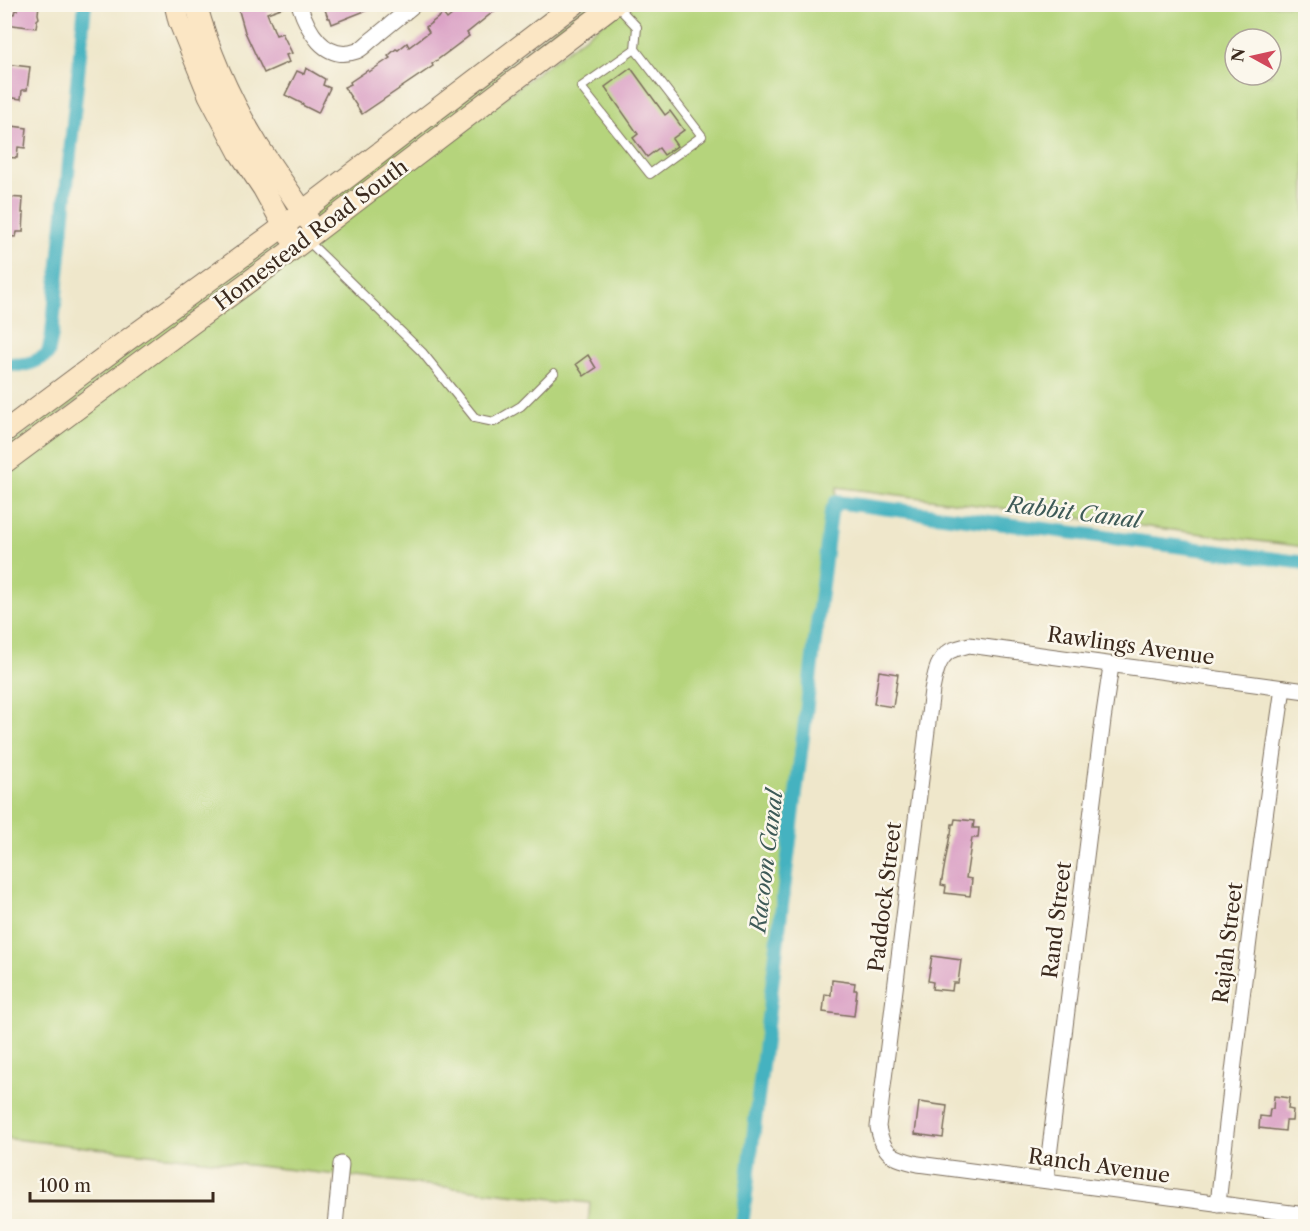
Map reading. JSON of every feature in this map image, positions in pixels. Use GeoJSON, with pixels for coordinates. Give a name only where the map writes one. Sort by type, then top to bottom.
{"type":"FeatureCollection","features":[{"type":"Feature","properties":{"kind":"main road"},"geometry":{"type":"LineString","coordinates":[[175,4],[179,21],[209,95],[239,152],[284,225],[306,239]]}},
{"type":"Feature","properties":{"kind":"main road"},"geometry":{"type":"LineString","coordinates":[[196,4],[214,56],[236,106],[302,212],[306,239]]}},
{"type":"Feature","properties":{"kind":"main road","name":"Homestead Road South"},"geometry":{"type":"LineString","coordinates":[[4,432],[302,212],[575,4]]}},
{"type":"Feature","properties":{"kind":"main road","name":"Homestead Road South"},"geometry":{"type":"LineString","coordinates":[[4,463],[306,239],[616,4]]}},
{"type":"Feature","properties":{"kind":"street"},"geometry":{"type":"LineString","coordinates":[[299,4],[313,37],[326,48],[342,54],[358,51],[415,4]]}},
{"type":"Feature","properties":{"kind":"street","name":"Rawlings Avenue"},"geometry":{"type":"LineString","coordinates":[[951,650],[969,645],[1305,691]]}},
{"type":"Feature","properties":{"kind":"street","name":"Paddock Street"},"geometry":{"type":"LineString","coordinates":[[888,1152],[880,1141],[878,1127],[916,819],[936,673],[941,659],[951,650]]}},
{"type":"Feature","properties":{"kind":"street","name":"Rand Street"},"geometry":{"type":"LineString","coordinates":[[1046,1180],[1111,666]]}},
{"type":"Feature","properties":{"kind":"street","name":"Rajah Street"},"geometry":{"type":"LineString","coordinates":[[1218,1204],[1283,688]]}},
{"type":"Feature","properties":{"kind":"street","name":"Ranch Avenue"},"geometry":{"type":"LineString","coordinates":[[888,1152],[902,1160],[918,1164],[1305,1215]]}},
{"type":"Feature","properties":{"kind":"street"},"geometry":{"type":"LineString","coordinates":[[335,1227],[341,1164]]}},
{"type":"Feature","properties":{"kind":"lane"},"geometry":{"type":"LineString","coordinates":[[616,4],[637,27],[635,49],[702,136],[650,174],[581,87],[635,49]]}},
{"type":"Feature","properties":{"kind":"lane"},"geometry":{"type":"LineString","coordinates":[[306,239],[422,352],[475,418],[494,422],[521,406],[554,373]]}},
{"type":"Feature","properties":{"kind":"green space"},"geometry":{"type":"Polygon","coordinates":[[[586,5],[604,5],[317,222],[311,213],[586,5]]]}},
{"type":"Feature","properties":{"kind":"green space"},"geometry":{"type":"Polygon","coordinates":[[[627,5],[1305,5],[1305,547],[837,487],[738,1226],[588,1226],[590,1203],[5,1138],[5,472],[627,5]]]}},
{"type":"Feature","properties":{"kind":"green space"},"geometry":{"type":"Polygon","coordinates":[[[282,235],[287,245],[5,455],[5,448],[282,235]]]}},
{"type":"Feature","properties":{"kind":"building"},"geometry":{"type":"Polygon","coordinates":[[[18,4],[39,4],[36,28],[5,24],[6,13],[14,14],[18,4]]]}},
{"type":"Feature","properties":{"kind":"building"},"geometry":{"type":"Polygon","coordinates":[[[237,4],[286,4],[287,6],[267,13],[276,35],[282,33],[292,53],[286,55],[289,62],[264,73],[245,32],[237,4]]]}},
{"type":"Feature","properties":{"kind":"building"},"geometry":{"type":"Polygon","coordinates":[[[323,4],[380,4],[380,5],[332,24],[323,4]]]}},
{"type":"Feature","properties":{"kind":"building"},"geometry":{"type":"Polygon","coordinates":[[[465,4],[503,4],[467,33],[469,36],[432,64],[433,66],[362,114],[344,87],[390,58],[388,56],[396,49],[398,50],[407,43],[409,47],[429,32],[426,27],[443,14],[447,19],[465,4]]]}},
{"type":"Feature","properties":{"kind":"building"},"geometry":{"type":"Polygon","coordinates":[[[4,64],[30,67],[27,90],[22,90],[21,99],[6,97],[8,79],[4,79],[4,64]]]}},
{"type":"Feature","properties":{"kind":"building"},"geometry":{"type":"Polygon","coordinates":[[[306,68],[325,79],[323,85],[330,88],[318,113],[285,95],[297,71],[304,74],[306,68]]]}},
{"type":"Feature","properties":{"kind":"building"},"geometry":{"type":"Polygon","coordinates":[[[631,68],[665,115],[670,111],[684,130],[672,139],[677,146],[664,155],[659,148],[647,157],[633,138],[638,134],[605,87],[631,68]]]}},
{"type":"Feature","properties":{"kind":"building"},"geometry":{"type":"Polygon","coordinates":[[[4,125],[27,128],[25,148],[18,147],[17,158],[4,157],[6,137],[4,137],[4,125]]]}},
{"type":"Feature","properties":{"kind":"building"},"geometry":{"type":"Polygon","coordinates":[[[4,197],[23,198],[23,232],[17,232],[16,237],[5,236],[4,197]]]}},
{"type":"Feature","properties":{"kind":"building"},"geometry":{"type":"Polygon","coordinates":[[[588,355],[596,368],[584,376],[576,364],[588,355]]]}},
{"type":"Feature","properties":{"kind":"building"},"geometry":{"type":"Polygon","coordinates":[[[879,671],[898,674],[893,707],[874,704],[879,671]]]}},
{"type":"Feature","properties":{"kind":"building"},"geometry":{"type":"Polygon","coordinates":[[[955,819],[974,821],[973,828],[979,828],[978,838],[972,838],[966,878],[972,879],[970,896],[945,893],[946,886],[941,885],[952,824],[955,819]]]}},
{"type":"Feature","properties":{"kind":"building"},"geometry":{"type":"Polygon","coordinates":[[[932,956],[961,960],[958,983],[953,983],[952,991],[932,989],[933,982],[928,981],[932,956]]]}},
{"type":"Feature","properties":{"kind":"building"},"geometry":{"type":"Polygon","coordinates":[[[832,980],[855,983],[854,990],[857,990],[854,1016],[823,1012],[825,994],[831,995],[832,980]]]}},
{"type":"Feature","properties":{"kind":"building"},"geometry":{"type":"Polygon","coordinates":[[[1274,1096],[1289,1098],[1288,1109],[1293,1110],[1292,1121],[1286,1121],[1285,1131],[1259,1128],[1260,1116],[1269,1117],[1270,1109],[1273,1109],[1274,1096]]]}},
{"type":"Feature","properties":{"kind":"building"},"geometry":{"type":"Polygon","coordinates":[[[919,1102],[947,1106],[943,1138],[915,1134],[919,1102]]]}},
{"type":"Feature","properties":{"kind":"waterway"},"geometry":{"type":"LineString","coordinates":[[4,364],[28,364],[48,354],[52,334],[85,4]]}},
{"type":"Feature","properties":{"kind":"waterway","name":"Racoon Canal"},"geometry":{"type":"LineString","coordinates":[[742,1226],[831,512],[836,502],[1306,563]]}},
{"type":"Feature","properties":{"kind":"water label","name":"Rabbit Canal"},"geometry":{"type":"Point","coordinates":[1074,512]}}]}
